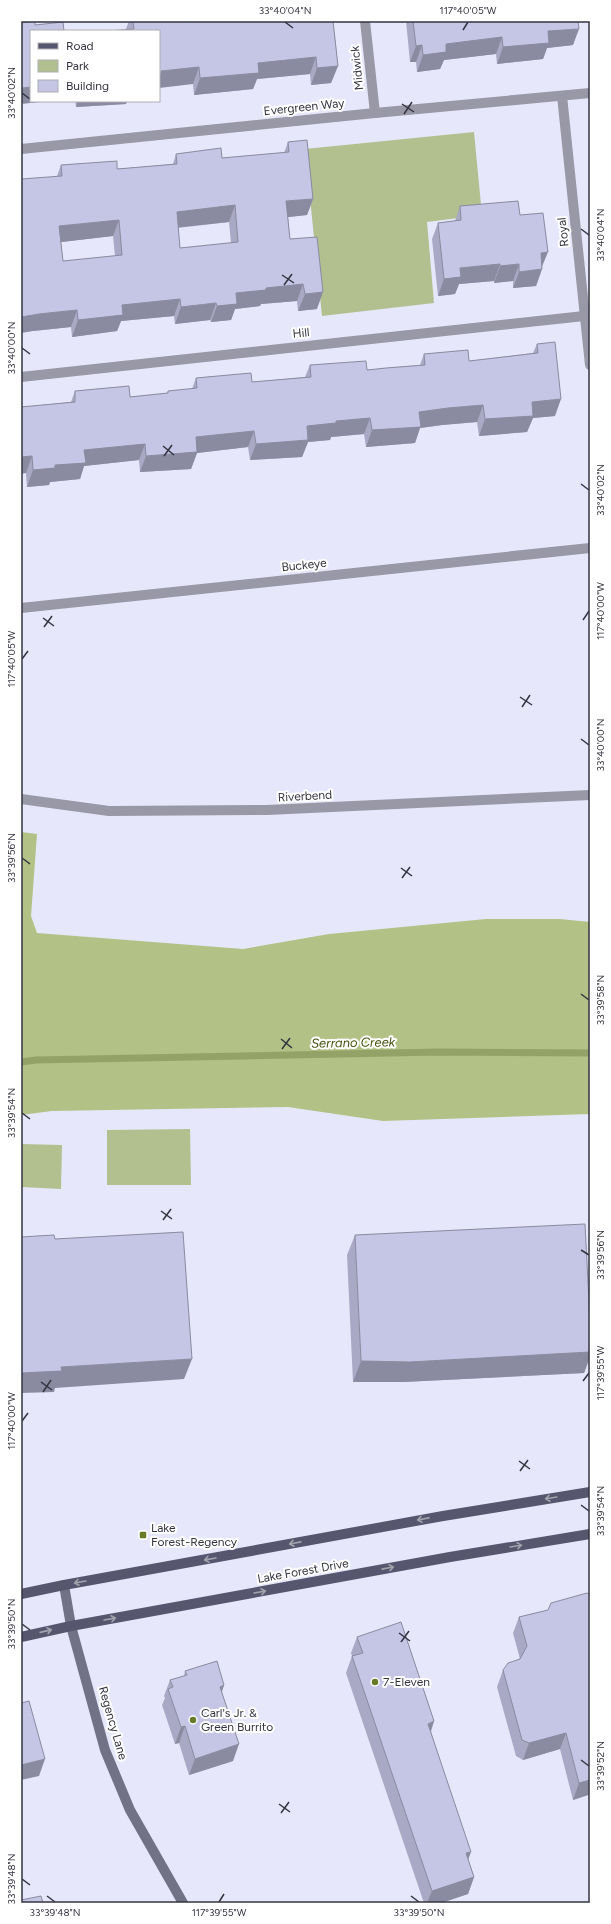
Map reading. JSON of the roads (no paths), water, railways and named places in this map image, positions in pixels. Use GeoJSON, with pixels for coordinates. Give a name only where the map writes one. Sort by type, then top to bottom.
{"type":"FeatureCollection","features":[{"type":"Feature","properties":{"kind":"main road"},"geometry":{"type":"LineString","coordinates":[[21,1594],[64,1584],[443,1516],[590,1492]]}},
{"type":"Feature","properties":{"kind":"main road","name":"Lake Forest Drive"},"geometry":{"type":"LineString","coordinates":[[21,1637],[71,1626],[450,1556],[590,1534]]}},
{"type":"Feature","properties":{"kind":"street","name":"Midwick"},"geometry":{"type":"LineString","coordinates":[[365,21],[376,113]]}},
{"type":"Feature","properties":{"kind":"street","name":"Evergreen Way"},"geometry":{"type":"LineString","coordinates":[[21,150],[376,113],[590,93]]}},
{"type":"Feature","properties":{"kind":"street","name":"Royal"},"geometry":{"type":"LineString","coordinates":[[562,96],[590,365]]}},
{"type":"Feature","properties":{"kind":"street","name":"Hill"},"geometry":{"type":"LineString","coordinates":[[21,377],[584,316]]}},
{"type":"Feature","properties":{"kind":"street","name":"Buckeye"},"geometry":{"type":"LineString","coordinates":[[21,608],[590,548]]}},
{"type":"Feature","properties":{"kind":"street","name":"Riverbend"},"geometry":{"type":"LineString","coordinates":[[21,799],[109,811],[267,810],[590,795]]}},
{"type":"Feature","properties":{"kind":"street","name":"Regency Lane"},"geometry":{"type":"LineString","coordinates":[[64,1584],[71,1626],[105,1750],[130,1810],[184,1903]]}},
{"type":"Feature","properties":{"kind":"waterway","name":"Serrano Creek"},"geometry":{"type":"LineString","coordinates":[[21,1062],[36,1060],[439,1052],[590,1053]]}},
{"type":"Feature","properties":{"kind":"place","name":"Lake Forest-Regency"},"geometry":{"type":"Point","coordinates":[143,1535]}},
{"type":"Feature","properties":{"kind":"place","name":"7-Eleven"},"geometry":{"type":"Point","coordinates":[375,1682]}},
{"type":"Feature","properties":{"kind":"place","name":"Carl's Jr. & Green Burrito"},"geometry":{"type":"Point","coordinates":[193,1720]}}]}
